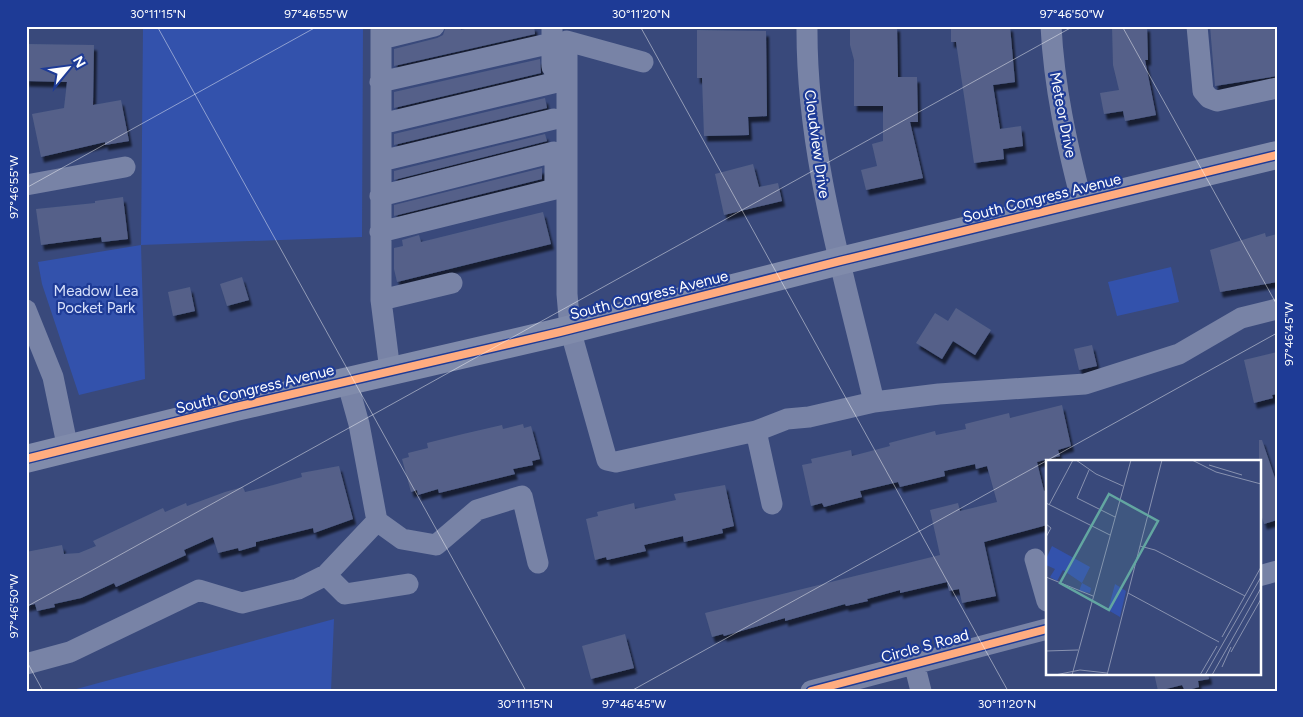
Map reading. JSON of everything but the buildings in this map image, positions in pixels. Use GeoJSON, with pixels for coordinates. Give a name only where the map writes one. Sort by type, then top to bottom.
{"type":"FeatureCollection","features":[{"type":"Feature","properties":{"kind":"main road","name":"South Congress Avenue"},"geometry":{"type":"LineString","coordinates":[[26,459],[347,380],[570,330],[840,261],[1277,155]]}},
{"type":"Feature","properties":{"kind":"street"},"geometry":{"type":"LineString","coordinates":[[390,371],[380,300],[381,32],[434,26]]}},
{"type":"Feature","properties":{"kind":"street","name":"Cloudview Drive"},"geometry":{"type":"LineString","coordinates":[[807,26],[809,95],[828,215],[874,402]]}},
{"type":"Feature","properties":{"kind":"street","name":"Meteor Drive"},"geometry":{"type":"LineString","coordinates":[[1050,26],[1055,78],[1061,112],[1082,203]]}},
{"type":"Feature","properties":{"kind":"street"},"geometry":{"type":"LineString","coordinates":[[1197,26],[1203,90],[1208,98],[1217,101],[1277,88]]}},
{"type":"Feature","properties":{"kind":"street"},"geometry":{"type":"LineString","coordinates":[[380,82],[552,34],[555,189],[380,232]]}},
{"type":"Feature","properties":{"kind":"street"},"geometry":{"type":"LineString","coordinates":[[643,62],[566,41],[566,294],[570,330],[606,460],[616,462],[756,431],[788,419],[809,417],[874,402],[938,394],[1085,384],[1179,354],[1241,318],[1277,309]]}},
{"type":"Feature","properties":{"kind":"street"},"geometry":{"type":"LineString","coordinates":[[381,124],[553,83]]}},
{"type":"Feature","properties":{"kind":"street"},"geometry":{"type":"LineString","coordinates":[[381,161],[554,119]]}},
{"type":"Feature","properties":{"kind":"street"},"geometry":{"type":"LineString","coordinates":[[380,196],[554,152]]}},
{"type":"Feature","properties":{"kind":"street"},"geometry":{"type":"LineString","coordinates":[[26,185],[125,167]]}},
{"type":"Feature","properties":{"kind":"street"},"geometry":{"type":"LineString","coordinates":[[380,300],[452,283]]}},
{"type":"Feature","properties":{"kind":"street"},"geometry":{"type":"LineString","coordinates":[[26,310],[53,378],[68,449]]}},
{"type":"Feature","properties":{"kind":"street"},"geometry":{"type":"LineString","coordinates":[[347,380],[359,424],[377,521],[402,539],[436,546],[477,510],[522,496],[538,563]]}},
{"type":"Feature","properties":{"kind":"street"},"geometry":{"type":"LineString","coordinates":[[756,431],[772,504]]}},
{"type":"Feature","properties":{"kind":"street"},"geometry":{"type":"LineString","coordinates":[[26,664],[70,652],[199,590],[242,602],[298,589],[326,575],[377,521]]}},
{"type":"Feature","properties":{"kind":"street"},"geometry":{"type":"LineString","coordinates":[[1035,559],[1046,598]]}},
{"type":"Feature","properties":{"kind":"street"},"geometry":{"type":"LineString","coordinates":[[1260,576],[1277,571]]}},
{"type":"Feature","properties":{"kind":"street"},"geometry":{"type":"LineString","coordinates":[[326,575],[345,594],[408,584]]}},
{"type":"Feature","properties":{"kind":"street","name":"Circle S Road"},"geometry":{"type":"LineString","coordinates":[[811,691],[1046,629]]}},
{"type":"Feature","properties":{"kind":"street"},"geometry":{"type":"LineString","coordinates":[[914,663],[921,691]]}},
{"type":"Feature","properties":{"kind":"green space"},"geometry":{"type":"Polygon","coordinates":[[[143,26],[363,26],[362,237],[141,245],[143,26]]]}},
{"type":"Feature","properties":{"kind":"green space","name":"Meadow Lea Pocket Park"},"geometry":{"type":"Polygon","coordinates":[[[141,245],[145,379],[79,395],[42,284],[38,262],[141,245]]]}},
{"type":"Feature","properties":{"kind":"green space"},"geometry":{"type":"Polygon","coordinates":[[[1171,267],[1179,302],[1117,316],[1108,282],[1171,267]]]}},
{"type":"Feature","properties":{"kind":"green space"},"geometry":{"type":"Polygon","coordinates":[[[334,619],[331,691],[69,691],[334,619]]]}},
{"type":"Feature","properties":{"kind":"cycle path"},"geometry":{"type":"LineString","coordinates":[[26,459],[236,407],[560,332],[840,261],[1277,155]]}},
{"type":"Feature","properties":{"kind":"cycle path"},"geometry":{"type":"LineString","coordinates":[[811,691],[1046,629]]}}]}
